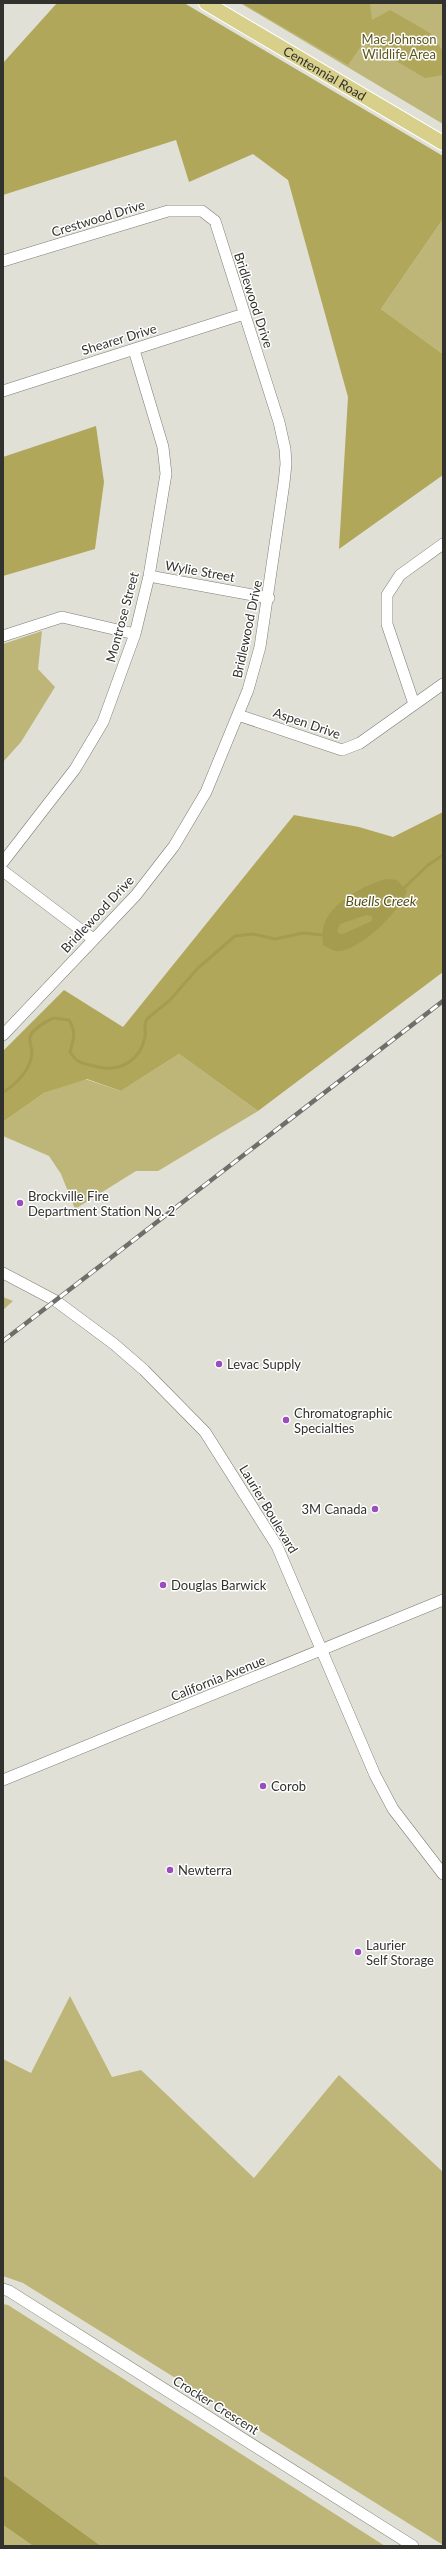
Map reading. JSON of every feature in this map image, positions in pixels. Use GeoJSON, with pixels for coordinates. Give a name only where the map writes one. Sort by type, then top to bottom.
{"type":"FeatureCollection","features":[{"type":"Feature","properties":{"kind":"main road","name":"Centennial Road"},"geometry":{"type":"LineString","coordinates":[[206,3],[443,142]]}},
{"type":"Feature","properties":{"kind":"street","name":"Crestwood Drive"},"geometry":{"type":"LineString","coordinates":[[3,261],[168,211],[202,211]]}},
{"type":"Feature","properties":{"kind":"street","name":"Bridlewood Drive"},"geometry":{"type":"LineString","coordinates":[[3,1035],[93,939],[136,896],[174,846],[206,792],[248,690],[260,647],[269,598],[286,464],[279,422],[214,220],[202,211]]}},
{"type":"Feature","properties":{"kind":"street","name":"Shearer Drive"},"geometry":{"type":"LineString","coordinates":[[3,391],[244,314]]}},
{"type":"Feature","properties":{"kind":"street","name":"Montrose Street"},"geometry":{"type":"LineString","coordinates":[[3,862],[75,769],[103,722],[135,634],[149,576],[166,474],[163,447],[134,350]]}},
{"type":"Feature","properties":{"kind":"street"},"geometry":{"type":"LineString","coordinates":[[414,704],[387,624],[387,595],[400,576],[443,544]]}},
{"type":"Feature","properties":{"kind":"street","name":"Wylie Street"},"geometry":{"type":"LineString","coordinates":[[149,576],[269,598]]}},
{"type":"Feature","properties":{"kind":"street"},"geometry":{"type":"LineString","coordinates":[[3,636],[62,617],[135,634]]}},
{"type":"Feature","properties":{"kind":"street","name":"Aspen Drive"},"geometry":{"type":"LineString","coordinates":[[238,715],[342,750],[360,743],[443,684]]}},
{"type":"Feature","properties":{"kind":"street"},"geometry":{"type":"LineString","coordinates":[[3,871],[93,939]]}},
{"type":"Feature","properties":{"kind":"street","name":"Laurier Boulevard"},"geometry":{"type":"LineString","coordinates":[[3,1273],[56,1301],[114,1344],[144,1370],[205,1432],[278,1546],[375,1775],[393,1809],[443,1874]]}},
{"type":"Feature","properties":{"kind":"street","name":"California Avenue"},"geometry":{"type":"LineString","coordinates":[[3,1780],[322,1651],[443,1600]]}},
{"type":"Feature","properties":{"kind":"street","name":"Crocker Crescent"},"geometry":{"type":"LineString","coordinates":[[3,2289],[9,2291],[42,2311],[413,2546]]}},
{"type":"Feature","properties":{"kind":"green space"},"geometry":{"type":"Polygon","coordinates":[[[57,3],[184,3],[443,156],[443,219],[381,309],[443,354],[443,475],[339,549],[348,397],[288,180],[253,154],[189,182],[176,140],[3,195],[3,63],[57,3]]]}},
{"type":"Feature","properties":{"kind":"green space","name":"Mac Johnson Wildlife Area"},"geometry":{"type":"Polygon","coordinates":[[[240,3],[443,3],[443,124],[240,3]]]}},
{"type":"Feature","properties":{"kind":"green space","name":"Mac Johnson Wildlife Area"},"geometry":{"type":"Polygon","coordinates":[[[242,3],[370,3],[372,20],[390,10],[430,33],[443,51],[443,75],[425,78],[364,42],[348,65],[242,3]]]}},
{"type":"Feature","properties":{"kind":"green space"},"geometry":{"type":"Polygon","coordinates":[[[443,219],[443,354],[381,309],[443,219]]]}},
{"type":"Feature","properties":{"kind":"green space"},"geometry":{"type":"Polygon","coordinates":[[[96,426],[104,482],[95,549],[3,576],[3,457],[96,426]]]}},
{"type":"Feature","properties":{"kind":"green space"},"geometry":{"type":"Polygon","coordinates":[[[42,631],[38,669],[55,687],[21,742],[3,762],[3,644],[42,631]]]}},
{"type":"Feature","properties":{"kind":"green space"},"geometry":{"type":"Polygon","coordinates":[[[443,812],[443,972],[258,1111],[179,1054],[121,1091],[87,1079],[44,1093],[3,1122],[3,1051],[64,990],[123,1027],[294,815],[359,827],[393,837],[443,812]]]}},
{"type":"Feature","properties":{"kind":"green space"},"geometry":{"type":"Polygon","coordinates":[[[179,1054],[258,1111],[158,1171],[136,1171],[75,1209],[61,1174],[49,1156],[3,1136],[3,1122],[44,1093],[85,1079],[121,1091],[179,1054]]]}},
{"type":"Feature","properties":{"kind":"green space"},"geometry":{"type":"Polygon","coordinates":[[[3,1297],[13,1301],[3,1310],[3,1297]]]}},
{"type":"Feature","properties":{"kind":"green space"},"geometry":{"type":"Polygon","coordinates":[[[70,1996],[112,2077],[141,2070],[254,2178],[339,2075],[443,2172],[443,2545],[23,2283],[3,2276],[3,2059],[31,2073],[70,1996]]]}},
{"type":"Feature","properties":{"kind":"green space"},"geometry":{"type":"Polygon","coordinates":[[[3,2304],[8,2305],[385,2546],[101,2546],[3,2475],[3,2304]]]}},
{"type":"Feature","properties":{"kind":"green space"},"geometry":{"type":"Polygon","coordinates":[[[3,2525],[33,2546],[3,2546],[3,2525]]]}},
{"type":"Feature","properties":{"kind":"water","name":"Buells Creek"},"geometry":{"type":"Polygon","coordinates":[[[387,879],[397,880],[407,891],[403,900],[388,919],[369,936],[349,948],[336,951],[323,945],[323,929],[326,920],[332,911],[348,896],[368,885],[387,879]],[[366,915],[340,924],[337,931],[340,934],[343,934],[372,921],[372,916],[366,915]]]}},
{"type":"Feature","properties":{"kind":"water"},"geometry":{"type":"Polygon","coordinates":[[[3,2475],[101,2546],[33,2546],[3,2525],[3,2475]]]}},
{"type":"Feature","properties":{"kind":"waterway"},"geometry":{"type":"LineString","coordinates":[[404,888],[428,865],[443,855]]}},
{"type":"Feature","properties":{"kind":"waterway","name":"Buells Creek"},"geometry":{"type":"LineString","coordinates":[[3,1092],[18,1081],[26,1071],[31,1059],[32,1053],[30,1038],[33,1032],[39,1026],[53,1018],[69,1020],[74,1032],[70,1052],[76,1059],[85,1064],[98,1067],[114,1068],[121,1066],[128,1063],[139,1053],[145,1037],[145,1026],[147,1019],[170,1000],[198,968],[235,936],[253,934],[275,939],[303,933],[323,935]]}},
{"type":"Feature","properties":{"kind":"railway"},"geometry":{"type":"LineString","coordinates":[[3,1341],[443,1001]]}},
{"type":"Feature","properties":{"kind":"place","name":"Brockville Fire Department Station No. 2"},"geometry":{"type":"Point","coordinates":[20,1203]}},
{"type":"Feature","properties":{"kind":"place","name":"Levac Supply"},"geometry":{"type":"Point","coordinates":[219,1364]}},
{"type":"Feature","properties":{"kind":"place","name":"Chromatographic Specialties"},"geometry":{"type":"Point","coordinates":[286,1420]}},
{"type":"Feature","properties":{"kind":"place","name":"3M Canada"},"geometry":{"type":"Point","coordinates":[375,1509]}},
{"type":"Feature","properties":{"kind":"place","name":"Douglas Barwick"},"geometry":{"type":"Point","coordinates":[163,1585]}},
{"type":"Feature","properties":{"kind":"place","name":"Corob"},"geometry":{"type":"Point","coordinates":[263,1786]}},
{"type":"Feature","properties":{"kind":"place","name":"Newterra"},"geometry":{"type":"Point","coordinates":[170,1870]}},
{"type":"Feature","properties":{"kind":"place","name":"Laurier Self Storage"},"geometry":{"type":"Point","coordinates":[358,1952]}}]}
